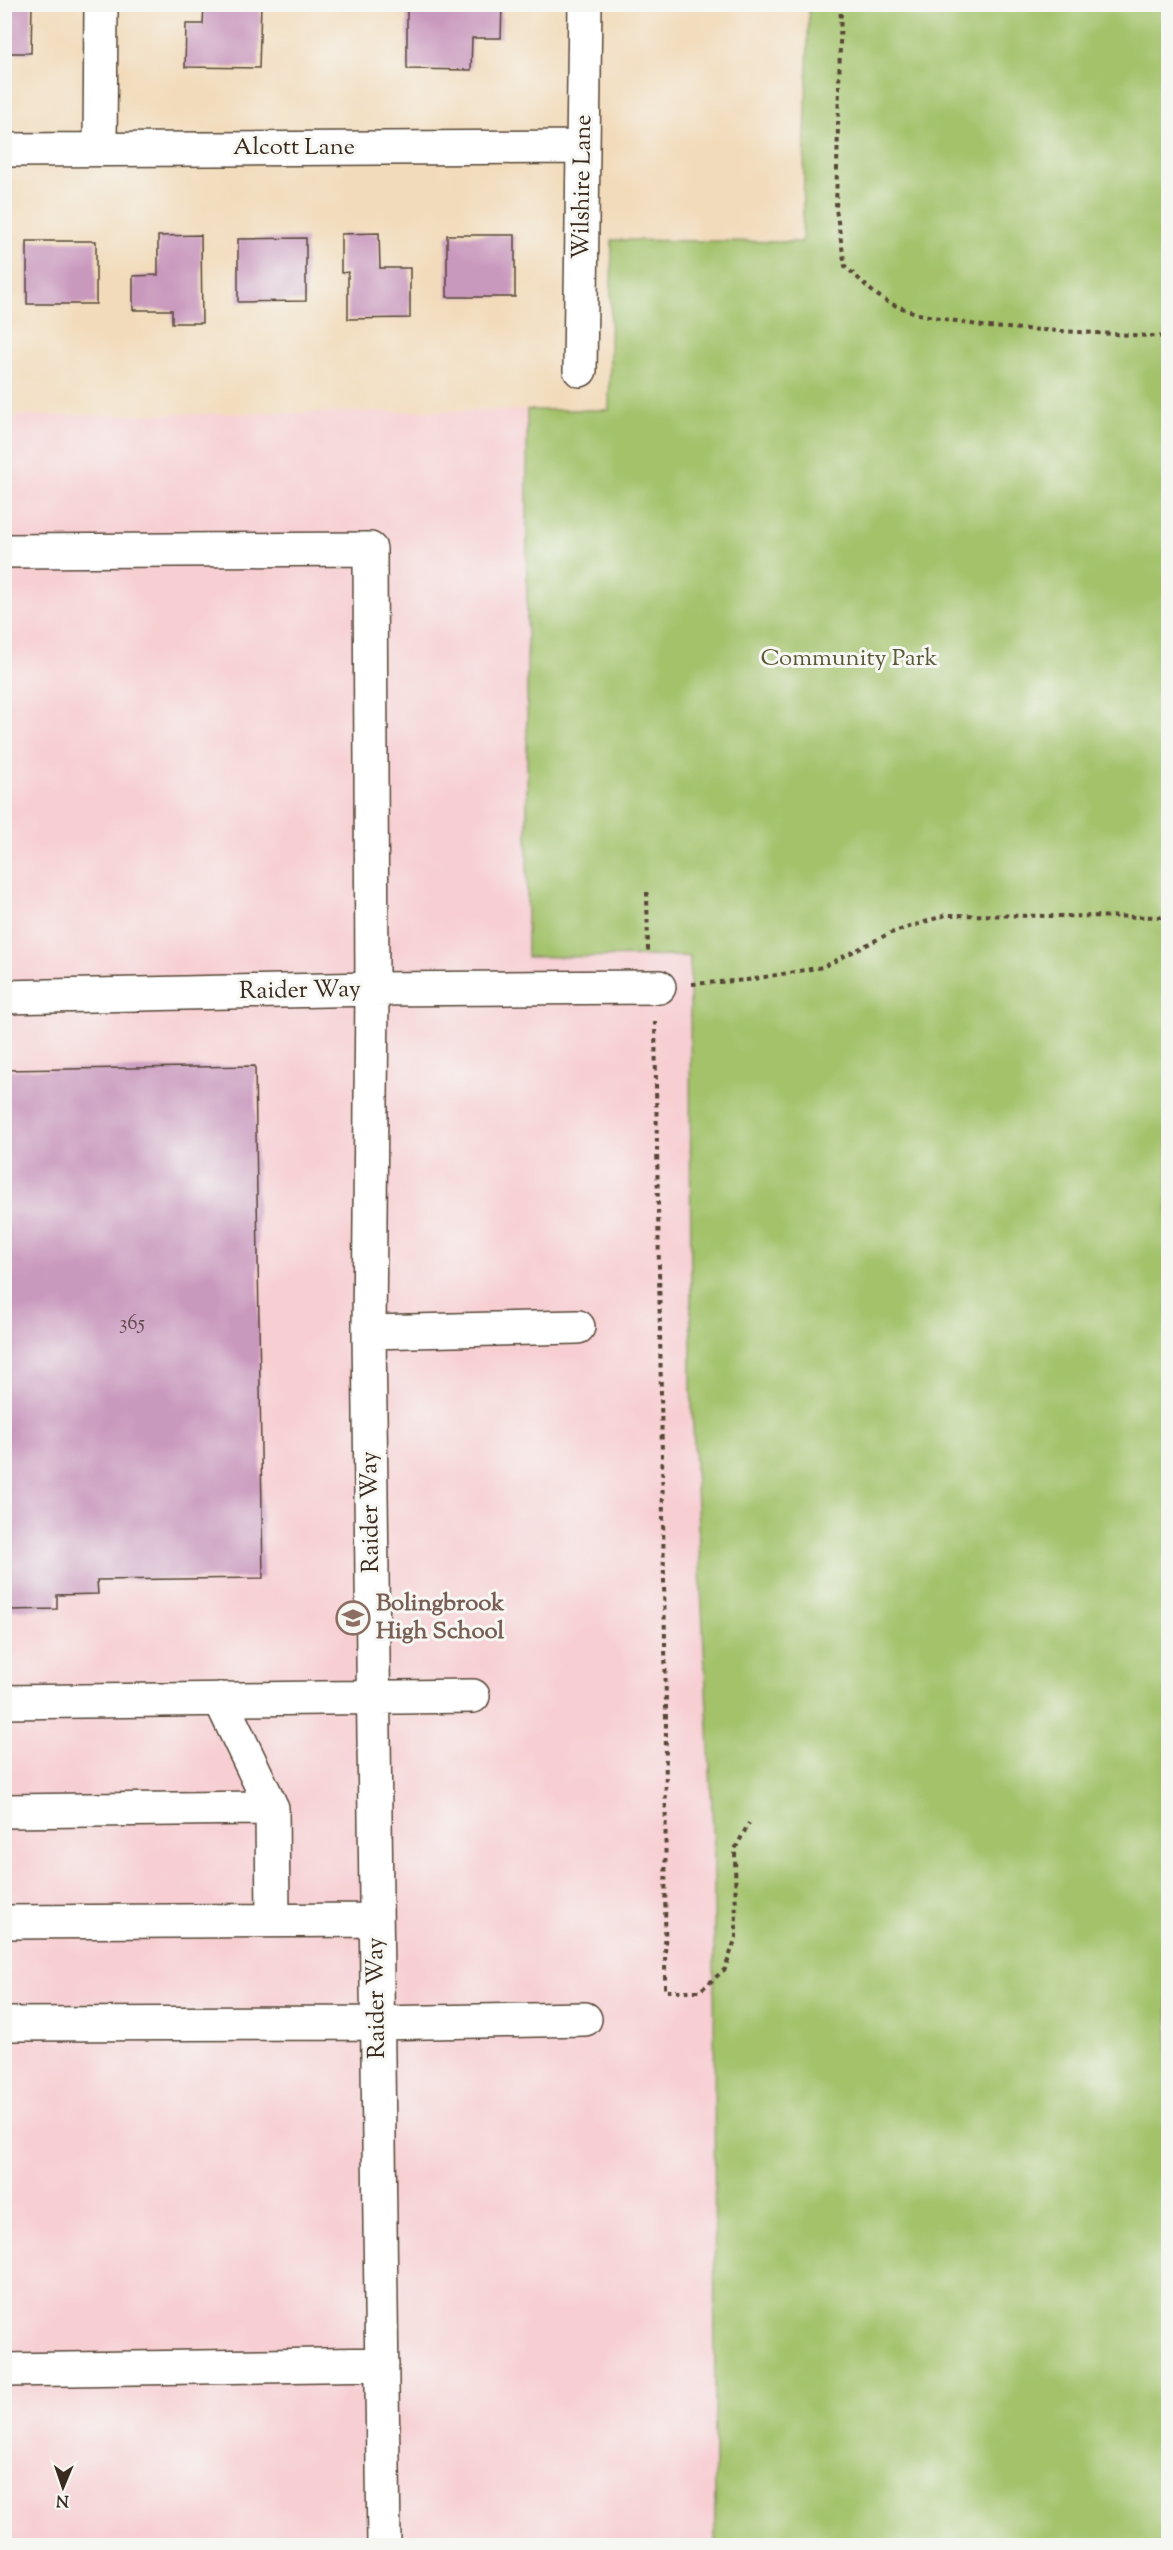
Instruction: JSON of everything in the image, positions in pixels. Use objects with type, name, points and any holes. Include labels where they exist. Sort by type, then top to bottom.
[{"type":"street","points":[[100,148],[101,4]]},
{"type":"street","name":"Wilshire Lane","points":[[580,370],[585,4]]},
{"type":"street","name":"Alcott Lane","points":[[4,150],[583,147]]},
{"type":"street","points":[[4,551],[370,549],[372,989],[655,987]]},
{"type":"street","name":"Raider Way","points":[[4,997],[372,989],[369,1332],[384,2546]]},
{"type":"street","points":[[369,1332],[578,1327]]},
{"type":"street","points":[[4,1702],[473,1696]]},
{"type":"street","points":[[220,1699],[272,1808],[273,1920]]},
{"type":"street","points":[[4,1811],[272,1808]]},
{"type":"street","points":[[4,1922],[376,1920]]},
{"type":"street","points":[[4,2024],[378,2023],[585,2019]]},
{"type":"street","points":[[4,2370],[382,2364]]},
{"type":"path","points":[[841,4],[836,209],[845,266],[888,303],[918,314],[988,327],[1168,338]]},
{"type":"path","points":[[647,892],[648,958],[655,987],[666,1681],[665,1992],[700,1991],[725,1969],[736,1937],[735,1849],[749,1823]]},
{"type":"path","points":[[655,987],[747,980],[823,967],[888,934],[946,915],[1168,917]]},
{"type":"shaded area","name":"Bolingbrook High School","points":[[527,410],[527,957],[690,955],[691,1386],[714,1850],[715,2545],[5,2545],[4,416]]},
{"type":"green space","name":"Community Park","points":[[809,5],[1168,5],[1168,2545],[715,2545],[714,1850],[691,1386],[690,956],[527,957],[527,410],[609,410],[612,240],[802,242]]},
{"type":"building","points":[[4,4],[32,4],[31,53],[4,53]]},
{"type":"building","points":[[204,4],[261,4],[259,68],[185,67],[186,24],[203,24]]},
{"type":"building","points":[[462,4],[502,4],[501,38],[472,38],[471,70],[407,69],[407,10],[462,10]]},
{"type":"building","points":[[379,233],[380,268],[410,268],[410,318],[348,319],[348,272],[341,273],[341,234]]},
{"type":"building","points":[[201,235],[202,323],[172,323],[172,310],[133,310],[133,276],[158,275],[158,236]]},
{"type":"building","points":[[447,235],[515,235],[515,297],[447,297]]},
{"type":"building","points":[[306,238],[306,301],[238,302],[238,239]]},
{"type":"building","points":[[27,241],[96,241],[96,304],[27,304]]},
{"type":"building","points":[[255,1066],[263,1578],[97,1580],[98,1594],[57,1595],[57,1609],[9,1610],[9,1625],[4,1625],[4,1070]]},
{"type":"place","name":"Bolingbrook High School","points":[[353,1618]]}]
